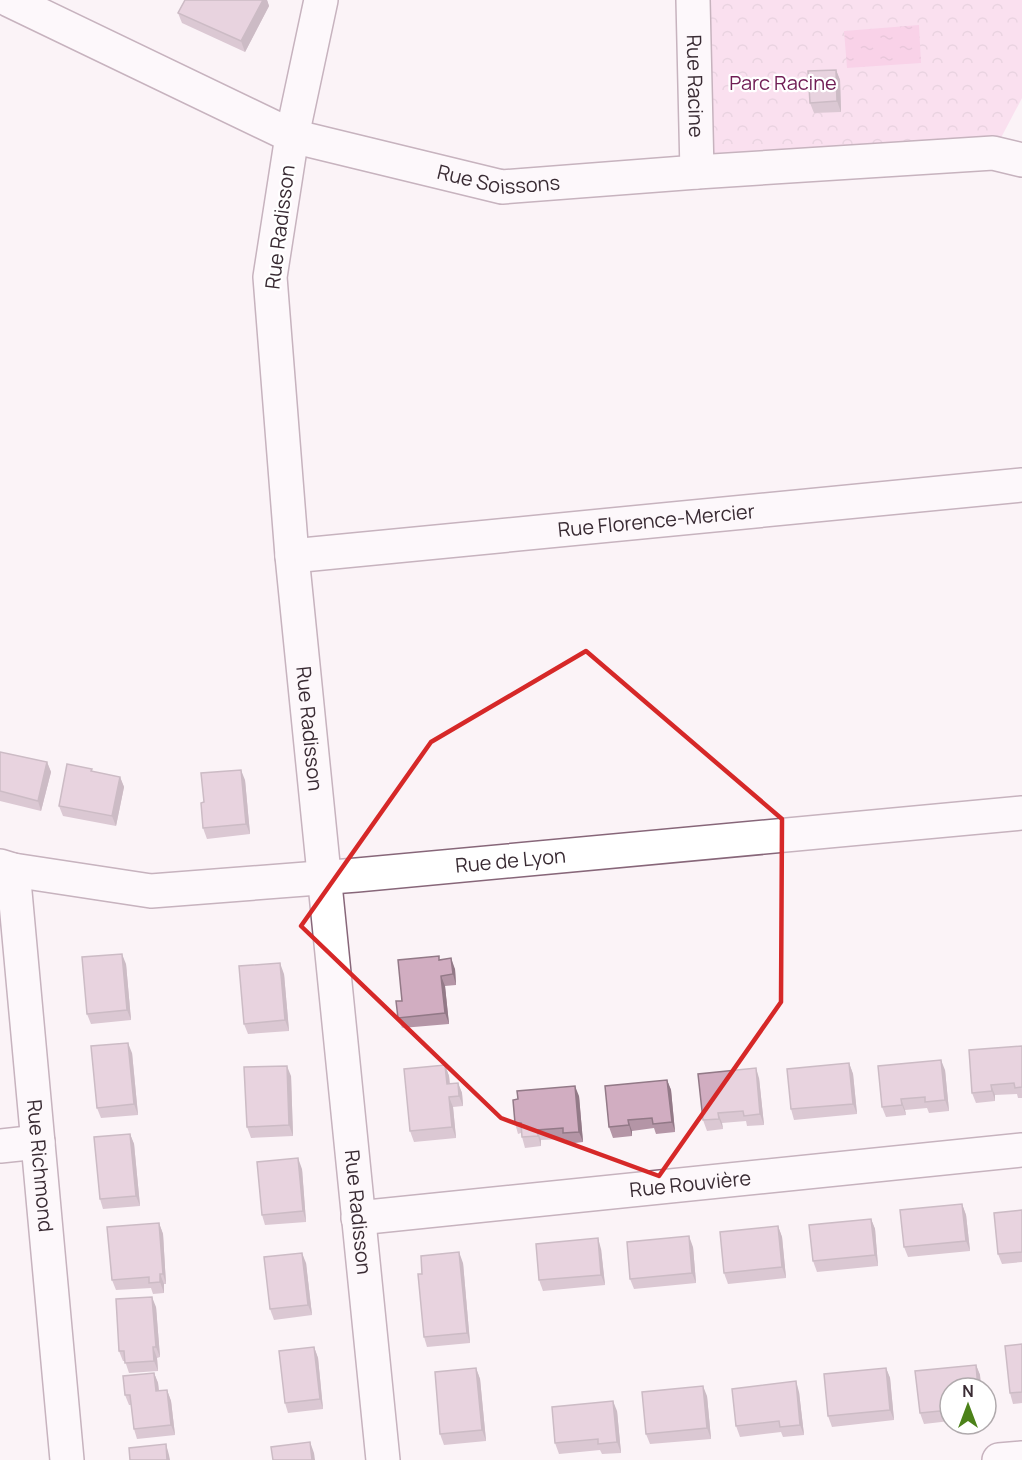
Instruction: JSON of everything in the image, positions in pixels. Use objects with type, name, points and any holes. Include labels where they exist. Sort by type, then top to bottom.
[{"type":"street","name":"Rue Soissons","points":[[9,0],[292,136],[502,187],[993,153],[1022,160]]},
{"type":"street","name":"Rue Radisson","points":[[321,0],[292,136],[270,277],[292,556],[383,1460]]},
{"type":"street","name":"Rue Racine","points":[[693,0],[697,172]]},
{"type":"street","name":"Rue Florence-Mercier","points":[[292,556],[1022,485]]},
{"type":"street","name":"Rue de Lyon","points":[[7,868],[151,891],[324,878],[1022,813]]},
{"type":"street","name":"Rue Richmond","points":[[7,868],[38,1142],[67,1460]]},
{"type":"street","points":[[0,1146],[38,1142]]},
{"type":"street","name":"Rue Rouvière","points":[[358,1218],[1022,1150]]},
{"type":"street","points":[[999,1460],[1022,1458]]},
{"type":"highlighted area","points":[[586,651],[782,819],[781,1002],[659,1176],[501,1118],[301,926],[431,742]]},
{"type":"green space","name":"Parc Racine","points":[[693,0],[1022,0],[1022,98],[993,153],[697,172]]},
{"type":"water","points":[[919,25],[921,63],[847,68],[844,31]]},
{"type":"building","points":[[185,0],[263,0],[241,41],[178,13]]},
{"type":"building","points":[[836,70],[837,101],[810,103],[808,71]]},
{"type":"building","points":[[0,752],[47,762],[38,801],[0,791]]},
{"type":"building","points":[[67,764],[120,777],[112,816],[59,806]]},
{"type":"building","points":[[241,770],[246,824],[203,828],[201,803],[204,802],[201,773]]},
{"type":"building","points":[[122,954],[127,1010],[87,1014],[82,957]]},
{"type":"building","points":[[439,956],[439,960],[451,958],[453,974],[441,976],[445,1013],[398,1018],[396,1001],[402,1001],[398,960]]},
{"type":"building","points":[[280,963],[285,1020],[244,1024],[239,966]]},
{"type":"building","points":[[128,1043],[134,1104],[97,1108],[91,1046]]},
{"type":"building","points":[[1022,1046],[1022,1087],[1015,1088],[1014,1083],[991,1085],[992,1091],[972,1093],[969,1050]]},
{"type":"building","points":[[941,1060],[945,1100],[925,1102],[925,1097],[901,1099],[902,1105],[882,1107],[878,1066]]},
{"type":"building","points":[[849,1063],[853,1104],[791,1109],[787,1069]]},
{"type":"building","points":[[445,1065],[447,1084],[458,1083],[459,1096],[449,1097],[452,1127],[410,1131],[404,1069]]},
{"type":"building","points":[[287,1066],[289,1125],[247,1127],[244,1067]]},
{"type":"building","points":[[756,1068],[760,1114],[744,1116],[743,1111],[718,1113],[719,1119],[703,1120],[698,1074]]},
{"type":"building","points":[[667,1080],[672,1122],[653,1124],[652,1118],[628,1120],[629,1125],[609,1127],[605,1086]]},
{"type":"building","points":[[575,1086],[579,1132],[563,1133],[563,1128],[537,1130],[538,1136],[522,1137],[521,1123],[515,1123],[513,1100],[518,1099],[517,1091]]},
{"type":"building","points":[[130,1134],[136,1196],[100,1199],[94,1137]]},
{"type":"building","points":[[298,1158],[303,1211],[262,1215],[257,1162]]},
{"type":"building","points":[[962,1204],[966,1241],[904,1247],[900,1210]]},
{"type":"building","points":[[1022,1210],[1022,1252],[998,1254],[994,1213]]},
{"type":"building","points":[[871,1219],[875,1255],[813,1261],[809,1225]]},
{"type":"building","points":[[159,1223],[163,1274],[160,1274],[160,1282],[149,1283],[149,1277],[112,1280],[107,1227]]},
{"type":"building","points":[[778,1226],[782,1267],[724,1273],[720,1232]]},
{"type":"building","points":[[689,1236],[692,1273],[630,1279],[627,1242]]},
{"type":"building","points":[[598,1238],[601,1275],[539,1280],[536,1244]]},
{"type":"building","points":[[459,1252],[467,1333],[424,1337],[418,1274],[422,1274],[421,1256]]},
{"type":"building","points":[[302,1253],[308,1305],[270,1309],[264,1257]]},
{"type":"building","points":[[152,1297],[156,1347],[153,1347],[154,1361],[125,1363],[124,1351],[119,1351],[116,1299]]},
{"type":"building","points":[[1022,1344],[1022,1392],[1010,1393],[1005,1346]]},
{"type":"building","points":[[314,1347],[320,1399],[285,1403],[279,1351]]},
{"type":"building","points":[[976,1365],[977,1376],[938,1376],[938,1411],[920,1413],[915,1371]]},
{"type":"building","points":[[476,1368],[482,1430],[440,1434],[435,1372]]},
{"type":"building","points":[[886,1368],[890,1410],[828,1416],[824,1374]]},
{"type":"building","points":[[154,1373],[156,1391],[167,1390],[171,1425],[134,1429],[130,1395],[125,1395],[123,1376]]},
{"type":"building","points":[[796,1381],[800,1425],[780,1427],[779,1421],[736,1426],[732,1389]]},
{"type":"building","points":[[703,1386],[707,1428],[646,1434],[642,1392]]},
{"type":"building","points":[[613,1401],[617,1442],[598,1444],[598,1439],[555,1443],[552,1407]]},
{"type":"building","points":[[310,1442],[312,1460],[273,1460],[271,1447]]},
{"type":"building","points":[[166,1444],[167,1460],[130,1460],[129,1448]]}]
